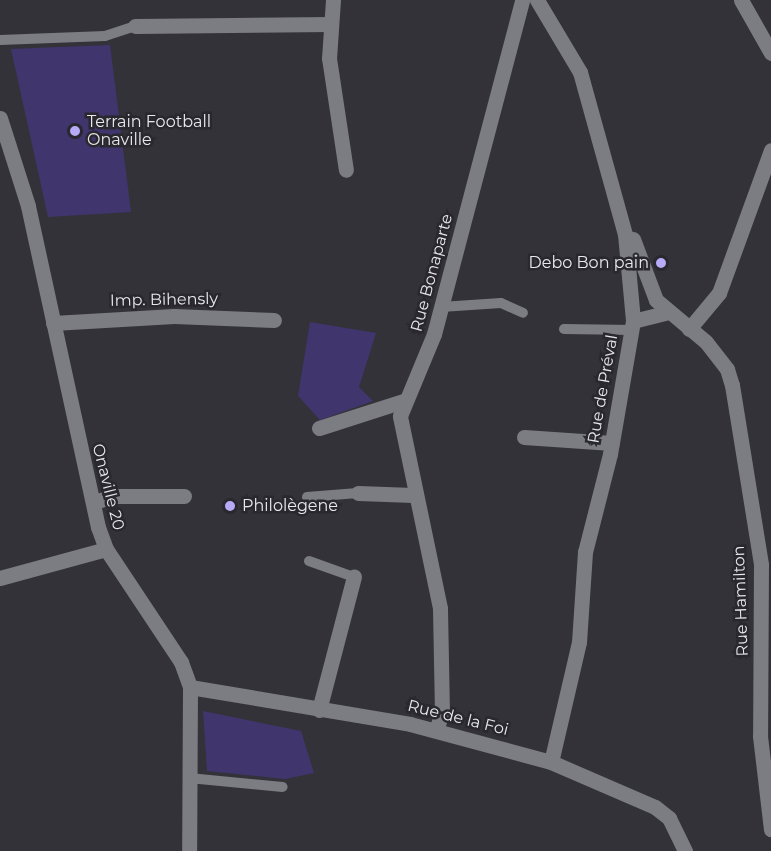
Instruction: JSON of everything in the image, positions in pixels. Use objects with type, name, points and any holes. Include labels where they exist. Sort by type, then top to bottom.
[{"type":"street","points":[[333,0],[329,58],[346,170]]},
{"type":"street","name":"Rue Bonaparte","points":[[435,730],[442,713],[440,608],[402,433],[403,401],[429,348],[522,0]]},
{"type":"street","name":"Rue de Préval","points":[[537,0],[580,72],[626,234],[633,319],[612,443],[589,530],[582,622],[551,762]]},
{"type":"street","points":[[741,0],[771,53]]},
{"type":"street","points":[[135,26],[331,24]]},
{"type":"street","name":"Onaville 20","points":[[0,118],[28,206],[105,549],[181,662],[190,687],[189,851]]},
{"type":"street","points":[[689,330],[719,293],[771,150]]},
{"type":"street","name":"Rue Hamilton","points":[[626,234],[633,238],[656,300],[666,313],[689,330],[727,369],[737,412],[761,565],[759,726],[771,829]]},
{"type":"street","points":[[633,319],[656,300]]},
{"type":"street","points":[[633,319],[666,313]]},
{"type":"street","name":"Imp. Bihensly","points":[[53,323],[174,316],[274,320]]},
{"type":"street","points":[[319,428],[403,401]]},
{"type":"street","points":[[524,437],[612,443]]},
{"type":"street","points":[[358,493],[414,495]]},
{"type":"street","points":[[94,502],[114,496],[184,496]]},
{"type":"street","points":[[0,578],[105,549]]},
{"type":"street","points":[[319,710],[354,577]]},
{"type":"street","name":"Rue de la Foi","points":[[190,687],[435,730],[551,762],[656,807],[669,819],[685,851]]},
{"type":"lane","points":[[0,40],[105,36],[135,26]]},
{"type":"lane","points":[[441,307],[501,303],[522,313]]},
{"type":"lane","points":[[564,329],[633,319]]},
{"type":"lane","points":[[307,497],[358,493]]},
{"type":"lane","points":[[309,561],[354,577]]},
{"type":"lane","points":[[189,778],[283,788]]},
{"type":"shaded area","name":"Terrain Football Onaville","points":[[110,45],[131,212],[48,217],[11,49]]},
{"type":"shaded area","points":[[310,322],[376,333],[359,387],[373,401],[320,420],[298,396]]},
{"type":"shaded area","points":[[203,711],[301,731],[314,773],[285,779],[207,771]]},
{"type":"place","name":"Terrain Football Onaville","points":[[75,131]]},
{"type":"place","name":"Debo Bon pain","points":[[661,263]]},
{"type":"place","name":"Philolègene","points":[[230,506]]}]
